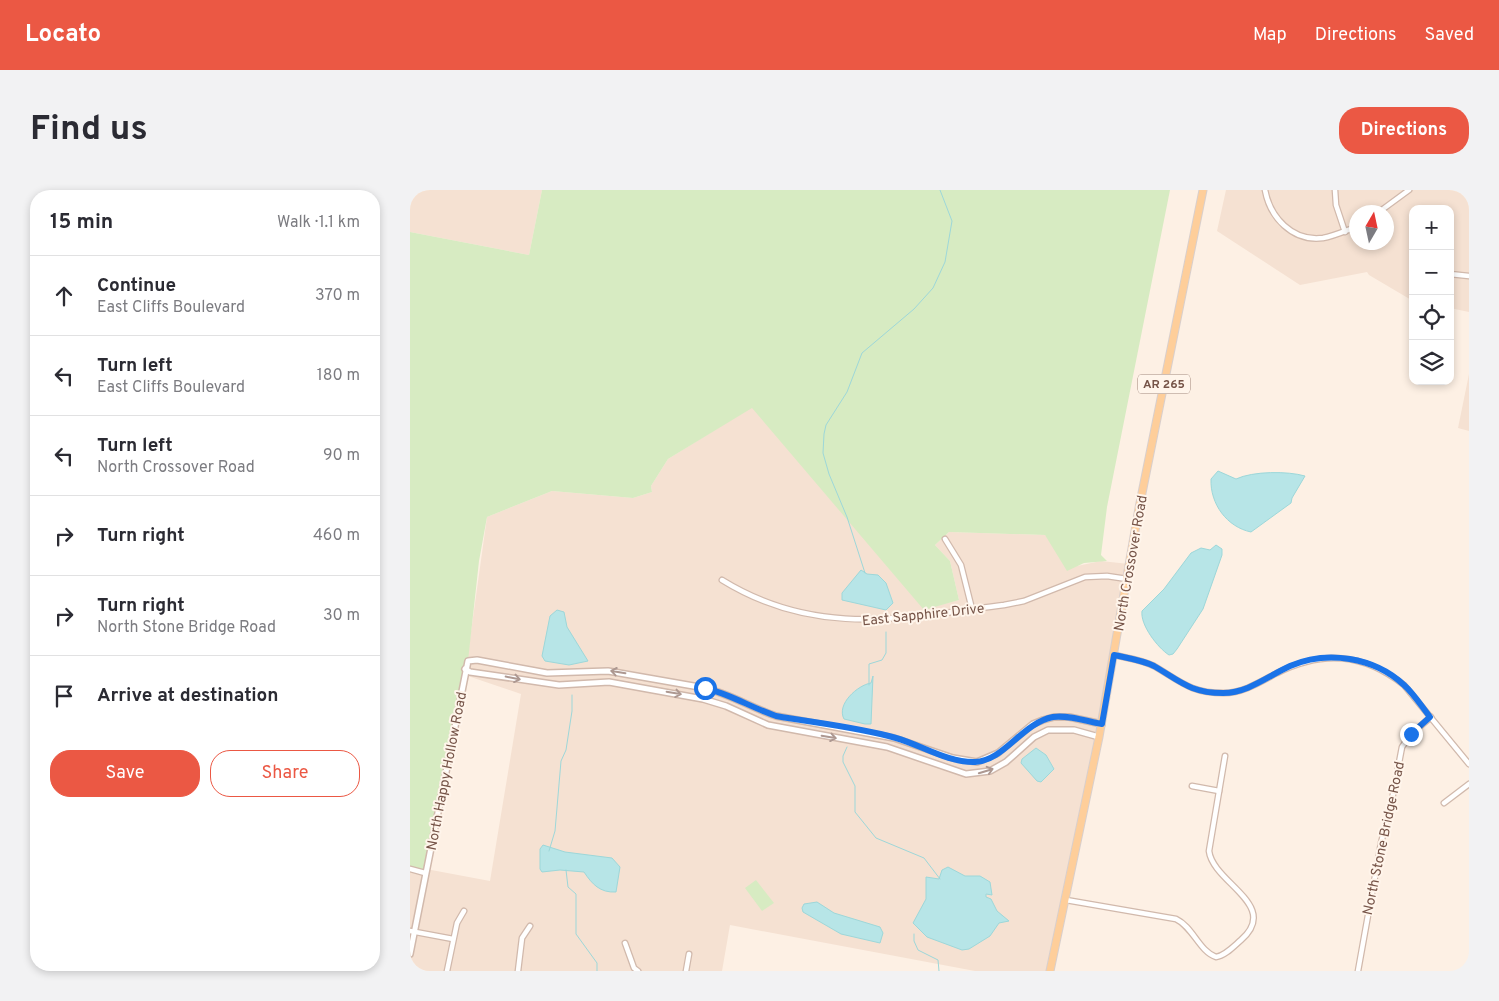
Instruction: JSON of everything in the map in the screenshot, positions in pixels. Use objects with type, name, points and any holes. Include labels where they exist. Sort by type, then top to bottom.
[{"type":"main road","name":"North Crossover Road","points":[[1051,969],[1100,736],[1127,579],[1203,190]]},
{"type":"street","points":[[1265,190],[1272,213],[1288,230],[1311,238],[1333,236],[1349,230]]},
{"type":"street","points":[[1335,190],[1336,205],[1345,232]]},
{"type":"street","points":[[1389,205],[1409,190]]},
{"type":"street","points":[[1454,274],[1469,276]]},
{"type":"street","points":[[944,539],[961,565],[972,609]]},
{"type":"street","name":"East Sapphire Drive","points":[[722,580],[763,601],[788,610],[830,618],[882,620],[1024,601],[1086,577],[1107,576],[1127,579]]},
{"type":"street","points":[[1114,655],[1154,666],[1188,687],[1225,693],[1249,687],[1291,666],[1325,657],[1340,657],[1365,662],[1391,675],[1404,685],[1469,764]]},
{"type":"street","points":[[1100,736],[1074,730],[1048,730],[1034,738],[990,771],[966,774],[887,747],[768,725],[726,706],[703,699],[609,682],[546,684],[470,672],[465,669],[468,662],[477,660],[547,673],[608,670],[719,691],[758,710],[776,716],[894,738],[965,761],[986,760],[1033,724],[1054,717],[1102,724]]},
{"type":"street","name":"North Happy Hollow Road","points":[[410,954],[412,931],[436,830],[465,669]]},
{"type":"street","points":[[546,684],[547,673]]},
{"type":"street","name":"North Stone Bridge Road","points":[[1358,971],[1381,843],[1391,806],[1402,747],[1411,734],[1430,717]]},
{"type":"street","points":[[1066,900],[1176,919],[1186,925],[1209,954],[1216,957],[1223,955],[1246,935],[1253,925],[1254,918],[1248,902],[1213,864],[1209,856],[1225,756]]},
{"type":"street","points":[[1444,803],[1469,784]]},
{"type":"street","points":[[1192,786],[1219,791]]},
{"type":"street","points":[[410,870],[425,874]]},
{"type":"street","points":[[447,971],[457,923],[464,911]]},
{"type":"street","points":[[518,971],[522,938],[530,926]]},
{"type":"street","points":[[412,931],[453,939]]},
{"type":"street","points":[[625,943],[634,968],[638,971]]},
{"type":"street","points":[[686,971],[689,954]]},
{"type":"shaded area","points":[[410,190],[542,190],[529,255],[410,232]]},
{"type":"shaded area","points":[[1226,190],[1469,190],[1469,312],[1454,309],[1454,205],[1409,205],[1409,299],[1367,272],[1300,285],[1217,231]]},
{"type":"shaded area","points":[[1469,374],[1469,431],[1458,428]]},
{"type":"shaded area","points":[[752,407],[924,609],[959,600],[950,561],[935,545],[949,532],[1045,535],[1077,566],[1101,561],[1129,564],[1050,971],[975,971],[730,925],[722,971],[410,971],[410,869],[426,869],[490,881],[521,694],[465,675],[487,517],[552,491],[633,498],[652,492],[651,486],[668,459]]},
{"type":"green space","points":[[542,190],[1170,190],[1107,507],[1101,555],[1107,561],[1084,563],[1067,571],[1045,535],[949,532],[935,545],[950,561],[959,600],[924,610],[752,408],[668,459],[651,486],[652,492],[633,498],[552,491],[487,517],[479,561],[468,661],[425,873],[410,869],[410,232],[529,255]]},
{"type":"green space","points":[[756,880],[774,903],[762,911],[745,888]]},
{"type":"water","points":[[1218,471],[1236,479],[1252,474],[1270,473],[1289,473],[1305,476],[1291,503],[1251,532],[1234,525],[1217,505],[1213,497],[1211,479]]},
{"type":"water","points":[[1216,545],[1222,549],[1222,555],[1203,609],[1177,649],[1173,654],[1169,655],[1151,636],[1144,623],[1142,611],[1164,589],[1191,553],[1201,548],[1210,550]]},
{"type":"water","points":[[861,570],[867,574],[878,575],[886,583],[893,603],[886,610],[842,600],[842,593]]},
{"type":"water","points":[[557,610],[564,612],[567,627],[588,661],[569,665],[545,661],[542,656],[550,616]]},
{"type":"water","points":[[873,676],[871,724],[844,719],[843,707],[850,696],[860,687],[871,683]]},
{"type":"water","points":[[1036,748],[1046,755],[1054,769],[1041,782],[1037,781],[1021,763],[1022,759]]},
{"type":"water","points":[[543,845],[565,852],[612,858],[620,867],[616,892],[605,891],[597,887],[584,872],[560,870],[542,872],[540,869],[540,849]]},
{"type":"water","points":[[948,867],[965,876],[980,876],[990,882],[992,895],[986,894],[986,897],[991,899],[997,911],[1009,921],[999,923],[990,936],[969,949],[962,950],[927,937],[913,923],[926,899],[926,877],[939,879],[942,870]]},
{"type":"water","points":[[817,902],[834,913],[880,927],[883,933],[880,943],[841,934],[803,912],[804,904]]},
{"type":"waterway","points":[[865,573],[847,517],[829,474],[823,453],[824,434],[826,425],[847,392],[862,353],[914,309],[933,288],[945,262],[952,221],[940,190]]},
{"type":"waterway","points":[[869,685],[869,664],[882,660],[886,653],[886,632]]},
{"type":"waterway","points":[[549,851],[555,831],[561,761],[566,750],[572,711],[572,695]]},
{"type":"waterway","points":[[847,747],[843,756],[843,762],[855,786],[855,812],[876,838],[924,858],[940,879]]},
{"type":"waterway","points":[[566,870],[568,887],[576,894],[576,934],[597,963],[597,971]]},
{"type":"waterway","points":[[914,934],[914,941],[918,950],[938,960],[939,971]]},
{"type":"route","points":[[705,688],[719,691],[758,710],[776,716],[894,738],[953,758],[977,762],[986,760],[998,753],[1033,724],[1043,720],[1054,717],[1102,724],[1114,655],[1140,660],[1154,666],[1177,682],[1188,687],[1225,693],[1249,687],[1291,666],[1325,657],[1340,657],[1365,662],[1377,667],[1404,685],[1430,717],[1411,734]]}]
